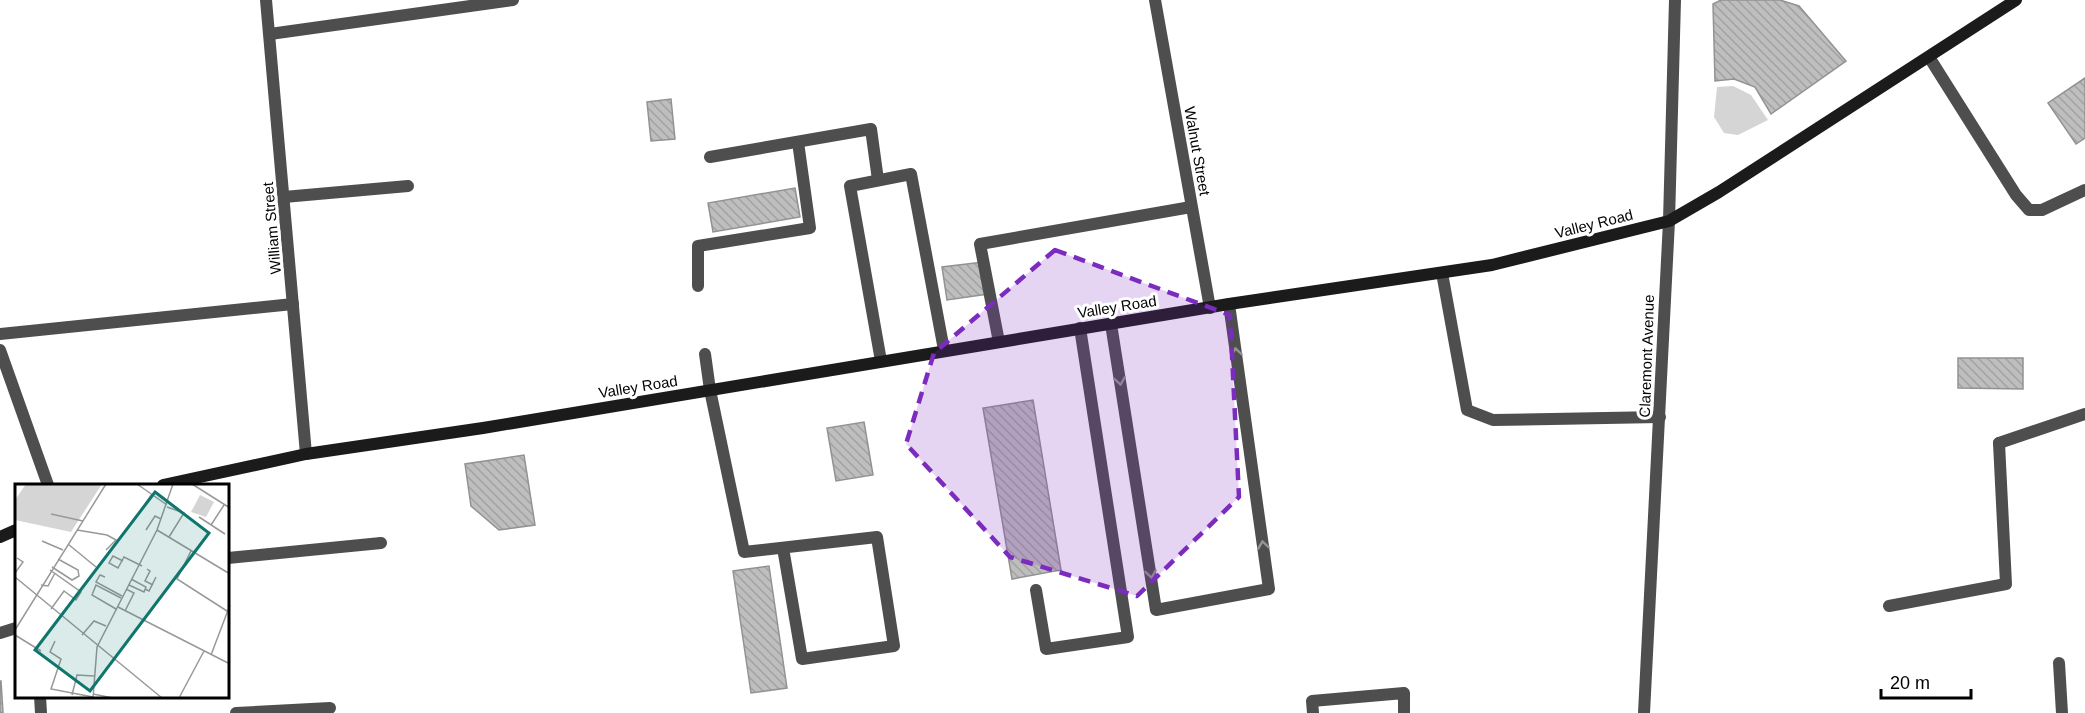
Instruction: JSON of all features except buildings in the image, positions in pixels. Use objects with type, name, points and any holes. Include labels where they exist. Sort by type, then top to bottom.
[{"type":"main road","name":"Valley Road","points":[[172,484],[191,482],[306,454],[494,426],[1229,304],[1492,265],[1669,221],[1719,192],[2016,0]]},
{"type":"main road","points":[[0,537],[15,530]]},
{"type":"street","name":"William Street","points":[[266,0],[306,454]]},
{"type":"street","points":[[270,34],[513,0]]},
{"type":"street","name":"Walnut Street","points":[[1155,0],[1210,308]]},
{"type":"street","name":"Claremont Avenue","points":[[1644,713],[1669,221],[1675,0]]},
{"type":"street","points":[[1929,57],[2016,195],[2030,210],[2042,210],[2085,190]]},
{"type":"street","points":[[710,158],[871,129],[878,180]]},
{"type":"street","points":[[698,286],[698,246],[810,228],[798,142]]},
{"type":"street","points":[[881,361],[850,186],[911,174],[944,350]]},
{"type":"street","points":[[284,197],[408,186]]},
{"type":"street","points":[[999,342],[980,244],[1191,207]]},
{"type":"street","points":[[1442,273],[1467,410],[1493,420],[1660,417]]},
{"type":"street","points":[[0,334],[293,304]]},
{"type":"street","points":[[1111,324],[1156,610],[1269,589],[1229,304]]},
{"type":"street","points":[[1036,590],[1046,649],[1128,637],[1080,328]]},
{"type":"street","points":[[0,350],[48,484]]},
{"type":"street","points":[[705,354],[710,390],[744,552],[877,537],[894,646],[802,658],[783,548]]},
{"type":"street","points":[[1889,606],[2006,584],[2000,443],[2085,414]]},
{"type":"street","points":[[230,558],[381,543]]},
{"type":"street","points":[[0,633],[15,628]]},
{"type":"street","points":[[2059,663],[2062,713]]},
{"type":"street","points":[[1313,713],[1312,701],[1404,693],[1404,713]]},
{"type":"street","points":[[40,698],[41,713]]},
{"type":"street","points":[[236,713],[330,708]]},
{"type":"highlighted area","points":[[1055,250],[1230,315],[1239,497],[1137,596],[1010,557],[906,444],[934,353]]},
{"type":"shaded area","points":[[1733,86],[1751,95],[1768,120],[1738,135],[1724,133],[1714,117],[1717,87]]}]
